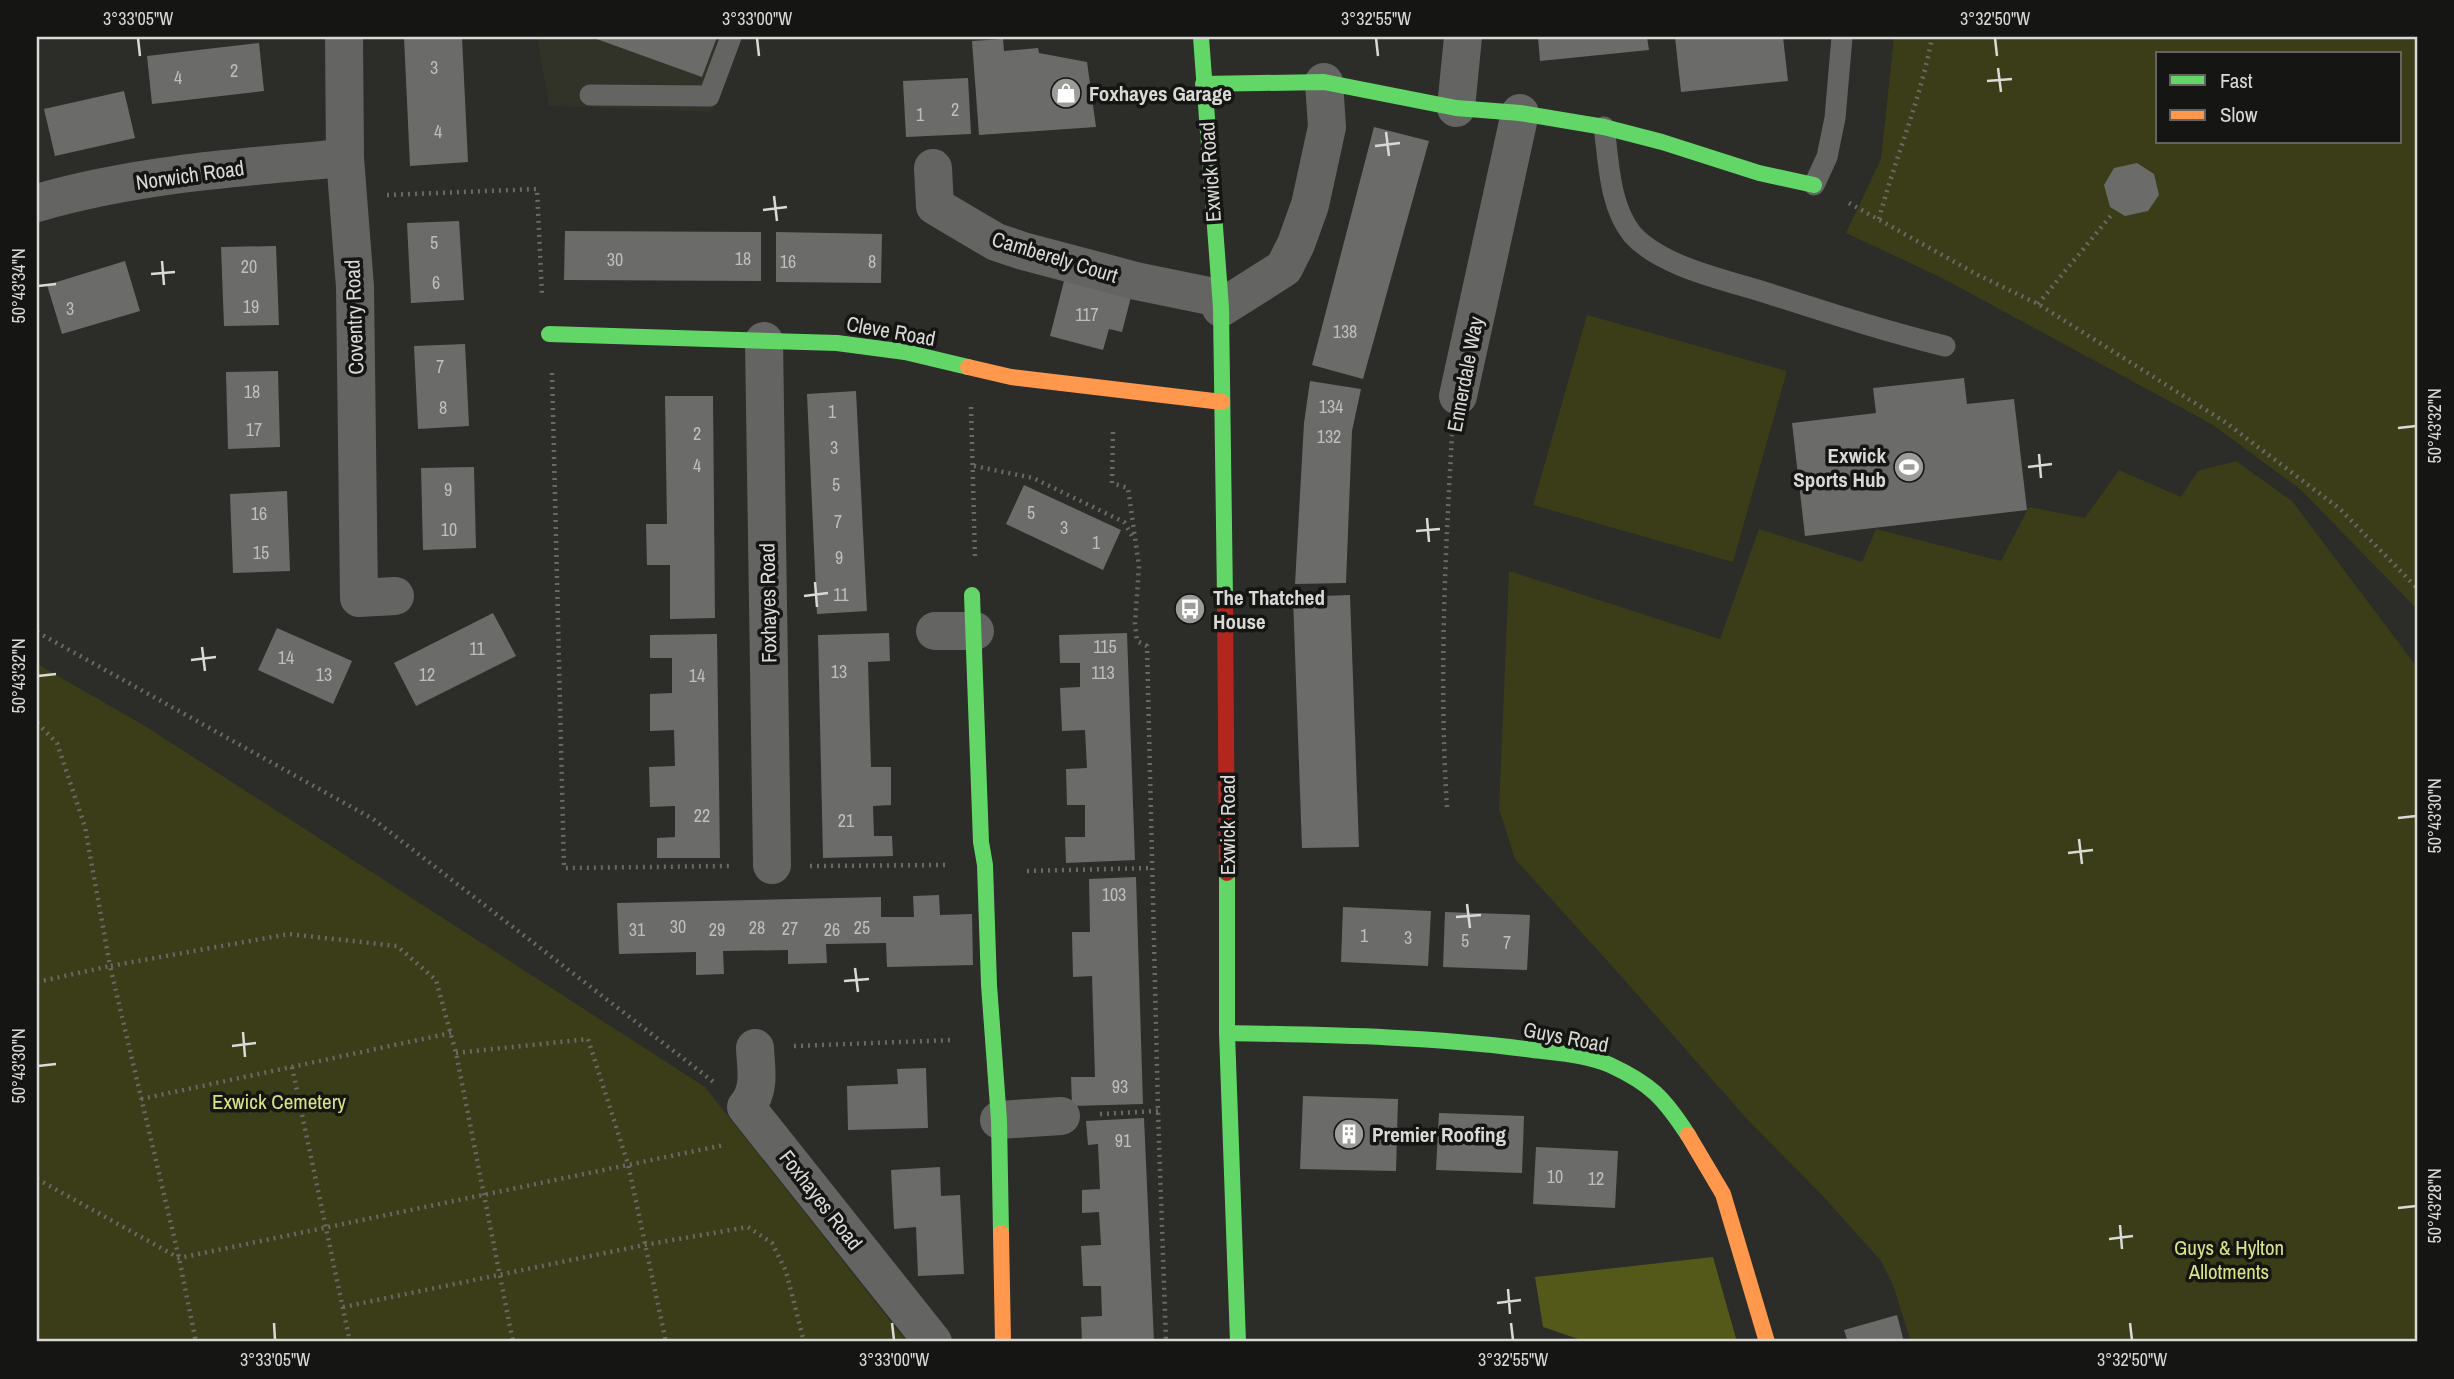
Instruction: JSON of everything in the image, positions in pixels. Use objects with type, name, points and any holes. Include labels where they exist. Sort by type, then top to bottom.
[{"type":"street","name":"Coventry Road","points":[[344,37],[345,158],[355,287],[363,598]]},
{"type":"street","name":"Exwick Road","points":[[1201,37],[1220,303],[1223,402],[1227,1033],[1238,1342]]},
{"type":"street","points":[[1456,108],[1463,37]]},
{"type":"street","points":[[1203,84],[1324,82],[1456,108],[1520,113],[1604,127],[1662,142],[1759,173],[1814,185]]},
{"type":"street","points":[[1220,303],[1284,268],[1296,244],[1310,205],[1327,127],[1324,82]]},
{"type":"street","name":"Ennerdale Way","points":[[1458,396],[1520,113]]},
{"type":"street","name":"Norwich Road","points":[[37,203],[70,194],[203,170],[345,158]]},
{"type":"street","name":"Camberely Court","points":[[933,168],[934,206],[996,242],[1220,303]]},
{"type":"street","name":"Cleve Road","points":[[549,334],[875,346],[1011,377],[1223,402]]},
{"type":"street","name":"Foxhayes Road","points":[[764,341],[772,865]]},
{"type":"street","points":[[935,631],[974,613],[981,842],[985,865],[999,1120],[1003,1342]]},
{"type":"street","name":"Guys Road","points":[[1227,1033],[1359,1035],[1494,1045],[1574,1056],[1607,1064],[1642,1082],[1667,1103],[1703,1157],[1723,1194],[1766,1342]]},
{"type":"street","points":[[746,1107],[753,1099],[756,1089],[755,1048]]},
{"type":"street","name":"Foxhayes Road","points":[[746,1107],[771,1135],[933,1342]]},
{"type":"street","points":[[999,1120],[1061,1116]]},
{"type":"lane","points":[[590,95],[709,96],[731,37]]},
{"type":"lane","points":[[1814,185],[1827,157],[1835,118],[1842,37]]},
{"type":"lane","points":[[1604,127],[1614,196],[1631,233],[1650,250],[1686,267],[1882,330],[1945,346]]},
{"type":"path","points":[[1931,37],[1926,72],[1890,175],[1879,219],[1978,275],[2038,304],[2225,422],[2340,509],[2417,588]]},
{"type":"path","points":[[348,197],[537,189],[542,317],[549,334]]},
{"type":"path","points":[[2038,304],[2113,213]]},
{"type":"path","points":[[553,390],[564,868],[772,865],[985,865],[1017,871],[1152,868]]},
{"type":"path","name":"Ennerdale Way","points":[[1447,807],[1443,737],[1443,592],[1452,433],[1458,396]]},
{"type":"path","points":[[971,422],[976,573],[974,613]]},
{"type":"path","points":[[1115,443],[1112,483],[1128,488],[1139,566],[1135,623],[1137,641],[1147,646],[1166,1342]]},
{"type":"path","points":[[974,466],[1033,478],[1124,522],[1136,541]]},
{"type":"path","points":[[37,632],[373,819],[746,1107]]},
{"type":"path","points":[[37,723],[57,743],[85,827],[110,966],[179,1258],[196,1342]]},
{"type":"path","points":[[37,982],[289,934],[397,946],[436,980],[456,1053],[513,1342]]},
{"type":"path","points":[[141,1099],[451,1033]]},
{"type":"path","points":[[456,1053],[588,1039],[628,1164],[666,1342]]},
{"type":"path","points":[[755,1048],[993,1040]]},
{"type":"path","points":[[292,1067],[350,1342]]},
{"type":"path","points":[[1061,1116],[1158,1111]]},
{"type":"path","points":[[37,1179],[179,1258],[771,1135]]},
{"type":"path","points":[[343,1307],[645,1245],[748,1227],[772,1242],[786,1271],[804,1342]]},
{"type":"shaded area","points":[[537,37],[741,37],[711,112],[549,106]]},
{"type":"green space","points":[[1894,37],[2417,37],[2417,609],[2300,489],[2213,425],[1944,279],[1846,233],[1881,159]]},
{"type":"green space","points":[[1587,315],[1787,371],[1733,562],[1533,505]]},
{"type":"green space","name":"Guys & Hylton Allotments","points":[[2236,461],[2292,501],[2417,667],[2417,1342],[1911,1342],[1893,1285],[1881,1261],[1822,1195],[1746,1118],[1515,859],[1499,809],[1509,571],[1720,639],[1759,529],[1862,562],[1876,529],[2001,561],[2029,507],[2085,518],[2119,470],[2181,497],[2198,471]]},
{"type":"green space","name":"Exwick Cemetery","points":[[37,664],[145,726],[705,1087],[907,1342],[37,1342]]},
{"type":"green space","points":[[1713,1257],[1737,1342],[1587,1342],[1543,1327],[1535,1277]]},
{"type":"building","points":[[404,37],[462,37],[468,162],[410,166]]},
{"type":"building","points":[[591,37],[717,37],[702,77]]},
{"type":"building","points":[[1538,37],[1647,37],[1649,50],[1540,61]]},
{"type":"building","points":[[1675,37],[1783,37],[1788,81],[1681,92]]},
{"type":"building","points":[[1003,39],[1004,51],[1038,48],[1039,53],[1087,62],[1096,127],[979,135],[972,41]]},
{"type":"building","points":[[259,43],[264,91],[152,104],[147,56]]},
{"type":"building","points":[[968,78],[971,134],[906,137],[903,81]]},
{"type":"building","points":[[124,91],[135,138],[55,156],[44,109]]},
{"type":"building","points":[[1374,127],[1429,141],[1363,379],[1312,365]]},
{"type":"building","points":[[2137,163],[2154,174],[2159,195],[2148,211],[2125,216],[2110,207],[2104,185],[2114,168]]},
{"type":"building","points":[[459,221],[464,300],[411,303],[407,223]]},
{"type":"building","points":[[565,231],[761,232],[761,281],[564,280]]},
{"type":"building","points":[[776,232],[882,234],[881,283],[776,282]]},
{"type":"building","points":[[276,246],[279,325],[224,326],[221,247]]},
{"type":"building","points":[[125,261],[140,311],[62,334],[47,285]]},
{"type":"building","points":[[1065,277],[1132,293],[1122,332],[1109,329],[1103,350],[1050,336]]},
{"type":"building","points":[[465,344],[469,426],[418,429],[414,346]]},
{"type":"building","points":[[278,371],[280,447],[228,449],[226,372]]},
{"type":"building","name":"Exwick Sports Hub","points":[[1964,378],[1967,404],[2014,399],[2027,510],[1805,536],[1792,423],[1876,413],[1873,388]]},
{"type":"building","points":[[1310,381],[1361,389],[1352,431],[1346,583],[1295,584],[1304,423]]},
{"type":"building","points":[[856,391],[867,611],[817,614],[807,394]]},
{"type":"building","points":[[665,396],[713,396],[715,618],[670,619],[670,565],[647,565],[646,524],[667,524]]},
{"type":"building","points":[[474,467],[476,548],[423,550],[421,468]]},
{"type":"building","points":[[1024,485],[1121,530],[1103,570],[1006,524]]},
{"type":"building","points":[[287,491],[290,571],[233,573],[230,494]]},
{"type":"building","points":[[1350,595],[1359,847],[1302,848],[1293,597]]},
{"type":"building","points":[[493,613],[516,656],[416,706],[394,663]]},
{"type":"building","points":[[277,628],[352,661],[333,704],[258,670]]},
{"type":"building","points":[[889,633],[890,661],[868,662],[871,767],[891,767],[891,805],[873,806],[874,836],[892,836],[893,856],[823,858],[818,635]]},
{"type":"building","points":[[1127,633],[1135,860],[1066,863],[1065,837],[1085,837],[1085,805],[1067,805],[1066,769],[1087,768],[1085,730],[1062,731],[1060,688],[1080,687],[1080,663],[1060,663],[1059,635]]},
{"type":"building","points":[[717,634],[720,858],[657,858],[657,838],[675,837],[675,806],[650,807],[649,767],[675,766],[674,730],[650,731],[650,694],[672,693],[672,658],[650,658],[650,635]]},
{"type":"building","points":[[1136,877],[1143,1104],[1072,1106],[1071,1077],[1095,1077],[1092,976],[1073,977],[1072,932],[1090,932],[1089,879]]},
{"type":"building","points":[[939,895],[940,915],[972,914],[973,965],[887,967],[886,943],[826,944],[827,963],[788,964],[788,950],[723,951],[724,974],[696,975],[696,952],[619,954],[617,903],[881,897],[881,917],[914,917],[913,896]]},
{"type":"building","points":[[1343,907],[1431,911],[1428,966],[1341,962]]},
{"type":"building","points":[[1445,912],[1530,915],[1527,970],[1443,967]]},
{"type":"building","points":[[926,1068],[928,1128],[848,1130],[847,1086],[898,1084],[897,1069]]},
{"type":"building","name":"Premier Roofing","points":[[1303,1096],[1398,1099],[1396,1171],[1300,1169]]},
{"type":"building","points":[[1439,1113],[1524,1116],[1522,1173],[1436,1170]]},
{"type":"building","points":[[1144,1118],[1154,1342],[1082,1342],[1081,1317],[1102,1316],[1101,1286],[1083,1286],[1081,1246],[1101,1245],[1099,1212],[1082,1213],[1082,1190],[1100,1189],[1098,1144],[1088,1145],[1086,1121]]},
{"type":"building","points":[[1536,1147],[1618,1151],[1615,1208],[1533,1204]]},
{"type":"building","points":[[940,1167],[941,1196],[960,1195],[964,1274],[918,1276],[916,1227],[894,1229],[891,1170]]},
{"type":"building","points":[[1897,1315],[1904,1342],[1848,1342],[1844,1330]]},
{"type":"traffic: fast","points":[[1201,37],[1221,308],[1225,598]]},
{"type":"traffic: fast","points":[[1203,84],[1324,82],[1456,108],[1520,113],[1604,127],[1662,142],[1759,173],[1814,185]]},
{"type":"traffic: fast","points":[[549,334],[837,343],[905,352],[968,367]]},
{"type":"traffic: fast","points":[[972,595],[981,842],[985,865],[989,985],[999,1120],[1001,1233]]},
{"type":"traffic: fast","points":[[1227,873],[1227,1033],[1238,1342]]},
{"type":"traffic: fast","points":[[1227,1033],[1452,1041],[1590,1058],[1610,1065],[1655,1093],[1688,1135]]},
{"type":"traffic: slow","points":[[968,367],[1011,377],[1222,402]]},
{"type":"traffic: slow","points":[[1688,1135],[1723,1194],[1767,1342]]},
{"type":"traffic: slow","points":[[1001,1233],[1003,1342]]},
{"type":"traffic: jam","points":[[1225,598],[1227,873]]},
{"type":"place","name":"Foxhayes Garage","points":[[1066,93]]},
{"type":"place","name":"Exwick Sports Hub","points":[[1909,467]]},
{"type":"place","name":"The Thatched House","points":[[1190,609]]},
{"type":"place","name":"Premier Roofing","points":[[1349,1134]]}]
